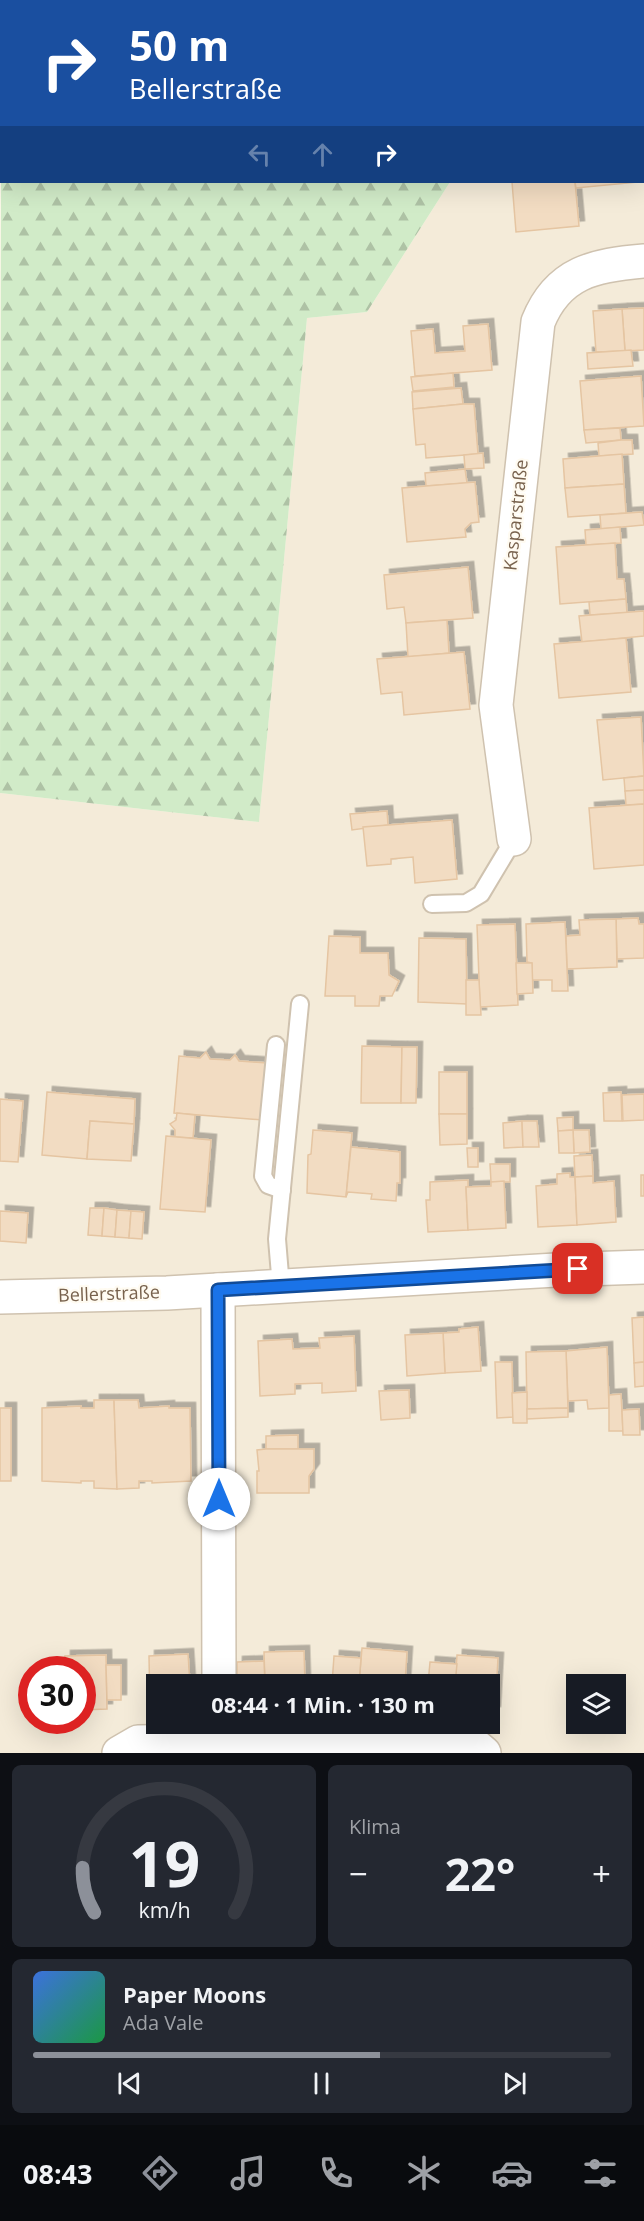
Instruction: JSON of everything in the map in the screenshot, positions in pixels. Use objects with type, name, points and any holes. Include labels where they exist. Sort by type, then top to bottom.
[{"type":"street","name":"Kasparstraße","points":[[514,839],[496,705],[538,322],[554,293],[569,280],[590,268],[644,261]]},
{"type":"street","name":"Bellerstraße","points":[[0,1297],[218,1290],[644,1267]]},
{"type":"street","points":[[218,1290],[219,1674]]},
{"type":"street","points":[[122,1752],[138,1742],[204,1734]]},
{"type":"street","points":[[247,1734],[313,1739],[377,1748],[477,1747],[484,1753]]},
{"type":"lane","points":[[432,904],[466,903],[481,894],[514,839]]},
{"type":"lane","points":[[280,1287],[277,1239],[300,1004]]},
{"type":"lane","points":[[276,1045],[263,1176],[268,1185],[282,1190]]},
{"type":"shaded area","points":[[449,183],[644,183],[644,1753],[0,1753],[0,793],[259,822],[307,318],[367,312]]},
{"type":"green space","points":[[1,183],[449,183],[367,312],[307,318],[259,822],[0,793]]},
{"type":"building","points":[[512,183],[575,183],[579,226],[516,232]]},
{"type":"building","points":[[575,183],[628,183],[576,188]]},
{"type":"building","points":[[644,308],[644,350],[625,351],[622,309]]},
{"type":"building","points":[[622,309],[625,351],[596,352],[593,311]]},
{"type":"building","points":[[488,324],[492,370],[415,376],[411,331],[433,329],[435,353],[465,351],[463,326]]},
{"type":"building","points":[[631,350],[633,366],[588,369],[587,353]]},
{"type":"building","points":[[453,373],[454,387],[413,391],[411,377]]},
{"type":"building","points":[[641,376],[644,426],[584,430],[580,381]]},
{"type":"building","points":[[461,388],[463,404],[413,409],[412,392]]},
{"type":"building","points":[[474,404],[478,454],[426,458],[425,444],[416,445],[413,409]]},
{"type":"building","points":[[620,428],[621,440],[586,443],[584,430]]},
{"type":"building","points":[[632,440],[633,454],[599,456],[598,443]]},
{"type":"building","points":[[483,453],[484,468],[465,469],[464,455]]},
{"type":"building","points":[[622,454],[624,484],[565,488],[563,459]]},
{"type":"building","points":[[465,469],[467,483],[426,486],[425,473]]},
{"type":"building","points":[[475,482],[479,522],[471,523],[465,529],[466,537],[407,542],[402,488]]},
{"type":"building","points":[[624,484],[626,513],[568,517],[565,488]]},
{"type":"building","points":[[642,512],[644,525],[601,529],[600,515]]},
{"type":"building","points":[[620,527],[621,543],[586,545],[585,530]]},
{"type":"building","points":[[615,543],[617,579],[624,579],[626,599],[560,604],[556,547]]},
{"type":"building","points":[[468,567],[473,618],[406,623],[404,607],[387,609],[384,575]]},
{"type":"building","points":[[626,599],[627,613],[590,615],[589,602]]},
{"type":"building","points":[[644,611],[644,636],[582,642],[579,616]]},
{"type":"building","points":[[447,620],[449,653],[408,657],[406,623]]},
{"type":"building","points":[[626,638],[631,692],[559,698],[554,644]]},
{"type":"building","points":[[464,652],[470,709],[404,715],[402,692],[381,694],[377,659]]},
{"type":"building","points":[[641,717],[644,776],[603,780],[597,720]]},
{"type":"building","points":[[644,776],[644,790],[625,791],[624,778]]},
{"type":"building","points":[[644,790],[644,804],[626,805],[625,791]]},
{"type":"building","points":[[644,804],[644,865],[594,869],[589,808]]},
{"type":"building","points":[[387,811],[388,825],[352,830],[350,814]]},
{"type":"building","points":[[452,820],[457,879],[415,883],[413,857],[391,859],[391,864],[367,866],[363,827]]},
{"type":"building","points":[[638,918],[639,924],[644,924],[644,958],[617,959],[616,919]]},
{"type":"building","points":[[616,919],[617,967],[567,969],[566,936],[580,935],[579,920]]},
{"type":"building","points":[[565,922],[568,991],[552,991],[552,980],[532,980],[532,963],[527,962],[526,924]]},
{"type":"building","points":[[515,924],[518,1005],[480,1007],[477,925]]},
{"type":"building","points":[[329,936],[360,937],[360,953],[388,953],[389,975],[399,981],[392,996],[380,996],[379,1006],[355,1006],[355,996],[325,996]]},
{"type":"building","points":[[419,938],[466,939],[467,1004],[418,1002]]},
{"type":"building","points":[[516,963],[532,963],[533,993],[517,994]]},
{"type":"building","points":[[466,980],[479,980],[481,1015],[466,1015]]},
{"type":"building","points":[[362,1046],[402,1047],[401,1103],[361,1103]]},
{"type":"building","points":[[402,1047],[417,1047],[416,1103],[401,1103]]},
{"type":"building","points":[[206,1052],[210,1059],[230,1060],[235,1055],[239,1061],[267,1063],[263,1120],[174,1113],[179,1056],[200,1058]]},
{"type":"building","points":[[439,1072],[467,1072],[467,1114],[439,1114]]},
{"type":"building","points":[[47,1092],[135,1099],[134,1124],[90,1121],[87,1159],[42,1155]]},
{"type":"building","points":[[621,1092],[622,1121],[604,1121],[603,1093]]},
{"type":"building","points":[[644,1094],[644,1120],[623,1121],[622,1095]]},
{"type":"building","points":[[0,1099],[23,1101],[18,1162],[0,1161]]},
{"type":"building","points":[[177,1113],[195,1115],[193,1138],[175,1137],[175,1130],[170,1124],[176,1120]]},
{"type":"building","points":[[439,1114],[467,1114],[467,1144],[440,1145]]},
{"type":"building","points":[[573,1117],[573,1130],[558,1131],[557,1118]]},
{"type":"building","points":[[90,1121],[134,1124],[131,1161],[87,1159]]},
{"type":"building","points":[[522,1121],[523,1147],[504,1148],[503,1123]]},
{"type":"building","points":[[522,1121],[537,1121],[539,1147],[523,1147]]},
{"type":"building","points":[[313,1130],[352,1133],[346,1197],[307,1193],[308,1155],[311,1154]]},
{"type":"building","points":[[573,1130],[589,1130],[590,1152],[574,1153]]},
{"type":"building","points":[[573,1130],[574,1153],[559,1153],[558,1131]]},
{"type":"building","points":[[166,1136],[211,1140],[205,1212],[160,1209]]},
{"type":"building","points":[[351,1147],[400,1152],[400,1183],[397,1183],[396,1201],[371,1199],[372,1194],[348,1192],[346,1197]]},
{"type":"building","points":[[467,1148],[478,1148],[478,1167],[468,1167]]},
{"type":"building","points":[[592,1155],[593,1176],[575,1177],[574,1156]]},
{"type":"building","points":[[490,1164],[510,1164],[510,1182],[491,1182]]},
{"type":"building","points":[[570,1173],[570,1177],[575,1177],[577,1225],[538,1227],[536,1186],[557,1184],[557,1174]]},
{"type":"building","points":[[641,1175],[644,1175],[644,1196],[641,1196]]},
{"type":"building","points":[[593,1176],[593,1183],[614,1181],[616,1222],[577,1225],[575,1177]]},
{"type":"building","points":[[468,1180],[468,1187],[466,1187],[468,1230],[428,1232],[426,1200],[430,1200],[430,1182]]},
{"type":"building","points":[[504,1181],[506,1228],[468,1230],[466,1187],[491,1186],[491,1182]]},
{"type":"building","points":[[90,1208],[104,1208],[102,1236],[88,1235]]},
{"type":"building","points":[[104,1208],[117,1210],[115,1237],[102,1236]]},
{"type":"building","points":[[117,1210],[131,1211],[129,1238],[115,1237]]},
{"type":"building","points":[[0,1211],[28,1213],[26,1243],[0,1241]]},
{"type":"building","points":[[131,1211],[144,1212],[142,1239],[129,1238]]},
{"type":"building","points":[[644,1317],[644,1362],[634,1363],[632,1318]]},
{"type":"building","points":[[478,1327],[481,1371],[445,1373],[443,1333]]},
{"type":"building","points":[[443,1333],[445,1373],[407,1376],[405,1335]]},
{"type":"building","points":[[354,1336],[356,1391],[322,1393],[322,1383],[295,1384],[295,1394],[260,1396],[258,1341],[292,1339],[293,1349],[320,1348],[319,1338]]},
{"type":"building","points":[[607,1347],[609,1408],[588,1409],[587,1400],[568,1401],[566,1351]]},
{"type":"building","points":[[566,1351],[568,1408],[527,1409],[526,1352]]},
{"type":"building","points":[[495,1362],[512,1362],[513,1417],[497,1418]]},
{"type":"building","points":[[644,1362],[644,1386],[635,1387],[634,1363]]},
{"type":"building","points":[[409,1390],[410,1418],[381,1420],[379,1391]]},
{"type":"building","points":[[527,1392],[527,1423],[513,1423],[512,1393]]},
{"type":"building","points":[[621,1394],[623,1431],[609,1431],[609,1395]]},
{"type":"building","points":[[94,1400],[114,1400],[117,1489],[94,1488],[94,1481],[81,1481],[81,1483],[42,1481],[42,1408],[81,1406],[81,1408],[94,1408]]},
{"type":"building","points":[[114,1400],[138,1400],[139,1408],[169,1406],[169,1408],[190,1408],[191,1481],[152,1483],[152,1481],[139,1481],[139,1488],[117,1489]]},
{"type":"building","points":[[0,1408],[11,1408],[11,1481],[0,1481]]},
{"type":"building","points":[[568,1408],[568,1417],[527,1419],[527,1409]]},
{"type":"building","points":[[639,1409],[640,1435],[623,1435],[622,1410]]},
{"type":"building","points":[[298,1435],[298,1449],[266,1449],[266,1436]]},
{"type":"building","points":[[314,1449],[314,1469],[309,1476],[309,1493],[257,1493],[257,1471],[259,1471],[257,1450]]},
{"type":"building","points":[[362,1648],[407,1652],[406,1674],[360,1674]]},
{"type":"building","points":[[304,1651],[305,1674],[265,1674],[264,1652]]},
{"type":"building","points":[[188,1654],[189,1674],[149,1674],[149,1656]]},
{"type":"building","points":[[106,1655],[107,1709],[96,1709],[96,1656],[65,1656]]},
{"type":"building","points":[[457,1655],[498,1658],[497,1674],[456,1674]]},
{"type":"building","points":[[334,1656],[361,1658],[360,1674],[333,1674]]},
{"type":"building","points":[[264,1661],[265,1674],[237,1674],[237,1662]]},
{"type":"building","points":[[430,1662],[457,1664],[456,1674],[429,1674]]},
{"type":"building","points":[[106,1665],[121,1665],[121,1700],[107,1700]]},
{"type":"route","points":[[219,1499],[218,1290],[578,1269]]}]
